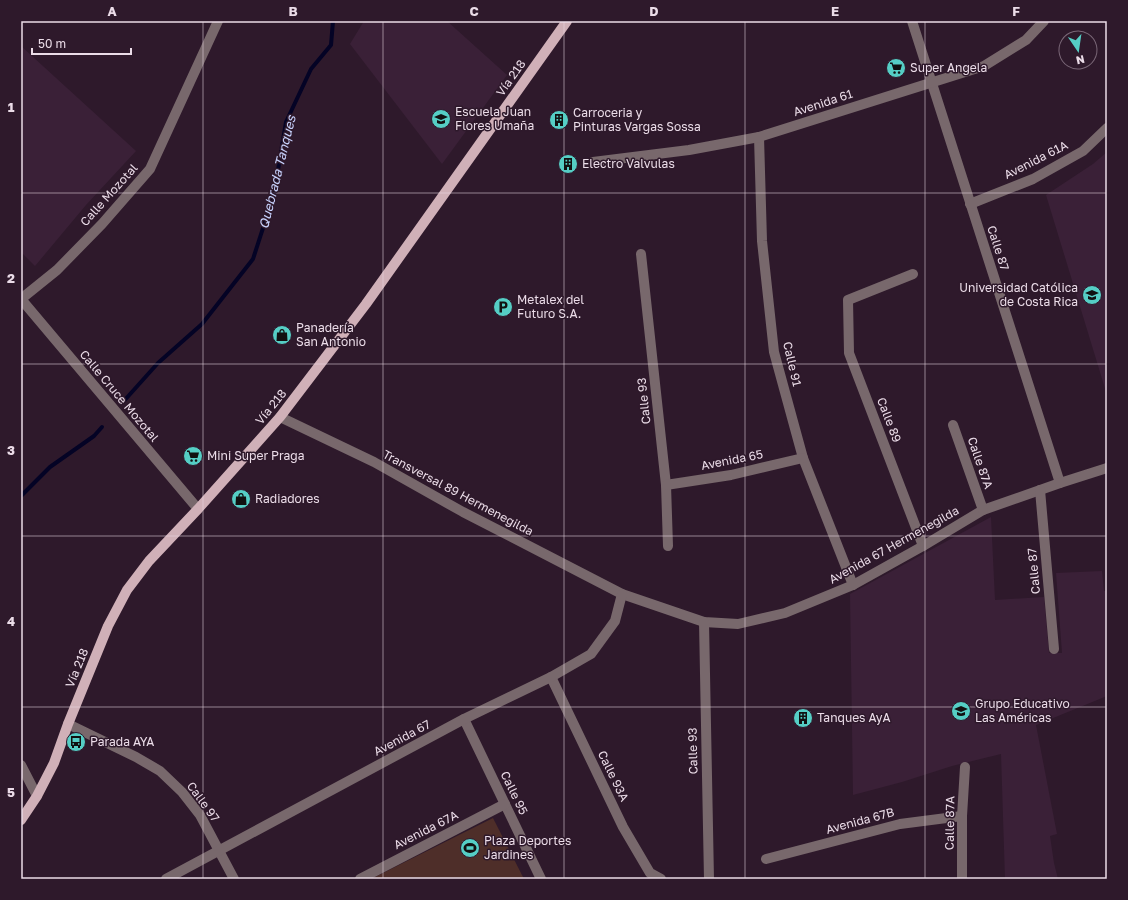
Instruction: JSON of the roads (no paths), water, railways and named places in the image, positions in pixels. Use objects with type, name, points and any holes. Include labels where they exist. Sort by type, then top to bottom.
[{"type":"main road","name":"Vía 218","points":[[21,820],[37,796],[54,762],[108,626],[127,590],[149,561],[198,509],[280,417],[366,304],[567,21]]},
{"type":"street","name":"Calle 87","points":[[912,21],[1060,482]]},
{"type":"street","name":"Avenida 61","points":[[593,162],[689,150],[759,137],[984,66],[1026,40],[1044,21]]},
{"type":"street","name":"Calle Mozotal","points":[[21,299],[57,270],[102,224],[150,168],[214,23]]},
{"type":"street","name":"Avenida 61A","points":[[970,204],[1033,179],[1083,151],[1107,128]]},
{"type":"street","name":"Calle 91","points":[[759,137],[762,241],[774,352],[803,458],[853,585]]},
{"type":"street","name":"Calle 93","points":[[641,254],[666,485],[668,546]]},
{"type":"street","name":"Calle 89","points":[[913,274],[848,300],[849,353],[923,546]]},
{"type":"street","name":"Calle Cruce Mozotal","points":[[21,299],[198,509]]},
{"type":"street","name":"Transversal 89 Hermenegilda","points":[[280,417],[374,462],[463,512],[622,594]]},
{"type":"street","name":"Calle 87A","points":[[953,425],[983,510]]},
{"type":"street","name":"Avenida 65","points":[[666,485],[730,476],[803,458]]},
{"type":"street","name":"Avenida 67 Hermenegilda","points":[[622,594],[704,622],[738,624],[785,613],[853,585],[983,510],[1060,482],[1107,468]]},
{"type":"street","name":"Calle 87","points":[[1040,490],[1054,649]]},
{"type":"street","name":"Avenida 67","points":[[166,879],[464,719],[552,677],[591,654],[615,622],[622,594]]},
{"type":"street","name":"Calle 93","points":[[704,622],[709,879]]},
{"type":"street","name":"Calle 93A","points":[[552,677],[624,827],[650,873],[661,879]]},
{"type":"street","name":"Calle 95","points":[[464,719],[541,879]]},
{"type":"street","name":"Calle 97","points":[[68,724],[136,757],[160,771],[182,792],[200,815],[234,879]]},
{"type":"street","points":[[21,764],[37,796]]},
{"type":"street","name":"Calle 87A","points":[[962,879],[962,816],[965,767]]},
{"type":"street","name":"Avenida 67A","points":[[360,879],[505,804]]},
{"type":"street","name":"Avenida 67B","points":[[766,859],[900,824],[962,816]]},
{"type":"waterway","name":"Quebrada Tanques","points":[[123,402],[158,363],[202,324],[253,259],[274,194],[286,122],[311,69],[331,45],[333,21]]},
{"type":"waterway","name":"Quebrada Tanques","points":[[21,496],[50,467],[94,436],[102,427]]},
{"type":"place","name":"Super Angela","points":[[896,68]]},
{"type":"place","name":"Escuela Juan Flores Umaña","points":[[441,119]]},
{"type":"place","name":"Carroceria y Pinturas Vargas Sossa","points":[[559,120]]},
{"type":"place","name":"Electro Valvulas","points":[[568,164]]},
{"type":"place","name":"Universidad Católica de Costa Rica","points":[[1092,295]]},
{"type":"place","name":"Metalex del Futuro S.A.","points":[[503,307]]},
{"type":"place","name":"Panadería San Antonio","points":[[282,335]]},
{"type":"place","name":"Mini Super Praga","points":[[193,456]]},
{"type":"place","name":"Radiadores","points":[[241,499]]},
{"type":"place","name":"Grupo Educativo Las Américas","points":[[961,711]]},
{"type":"place","name":"Tanques AyA","points":[[803,718]]},
{"type":"place","name":"Parada AYA","points":[[76,742]]},
{"type":"place","name":"Plaza Deportes Jardines","points":[[470,848]]}]
